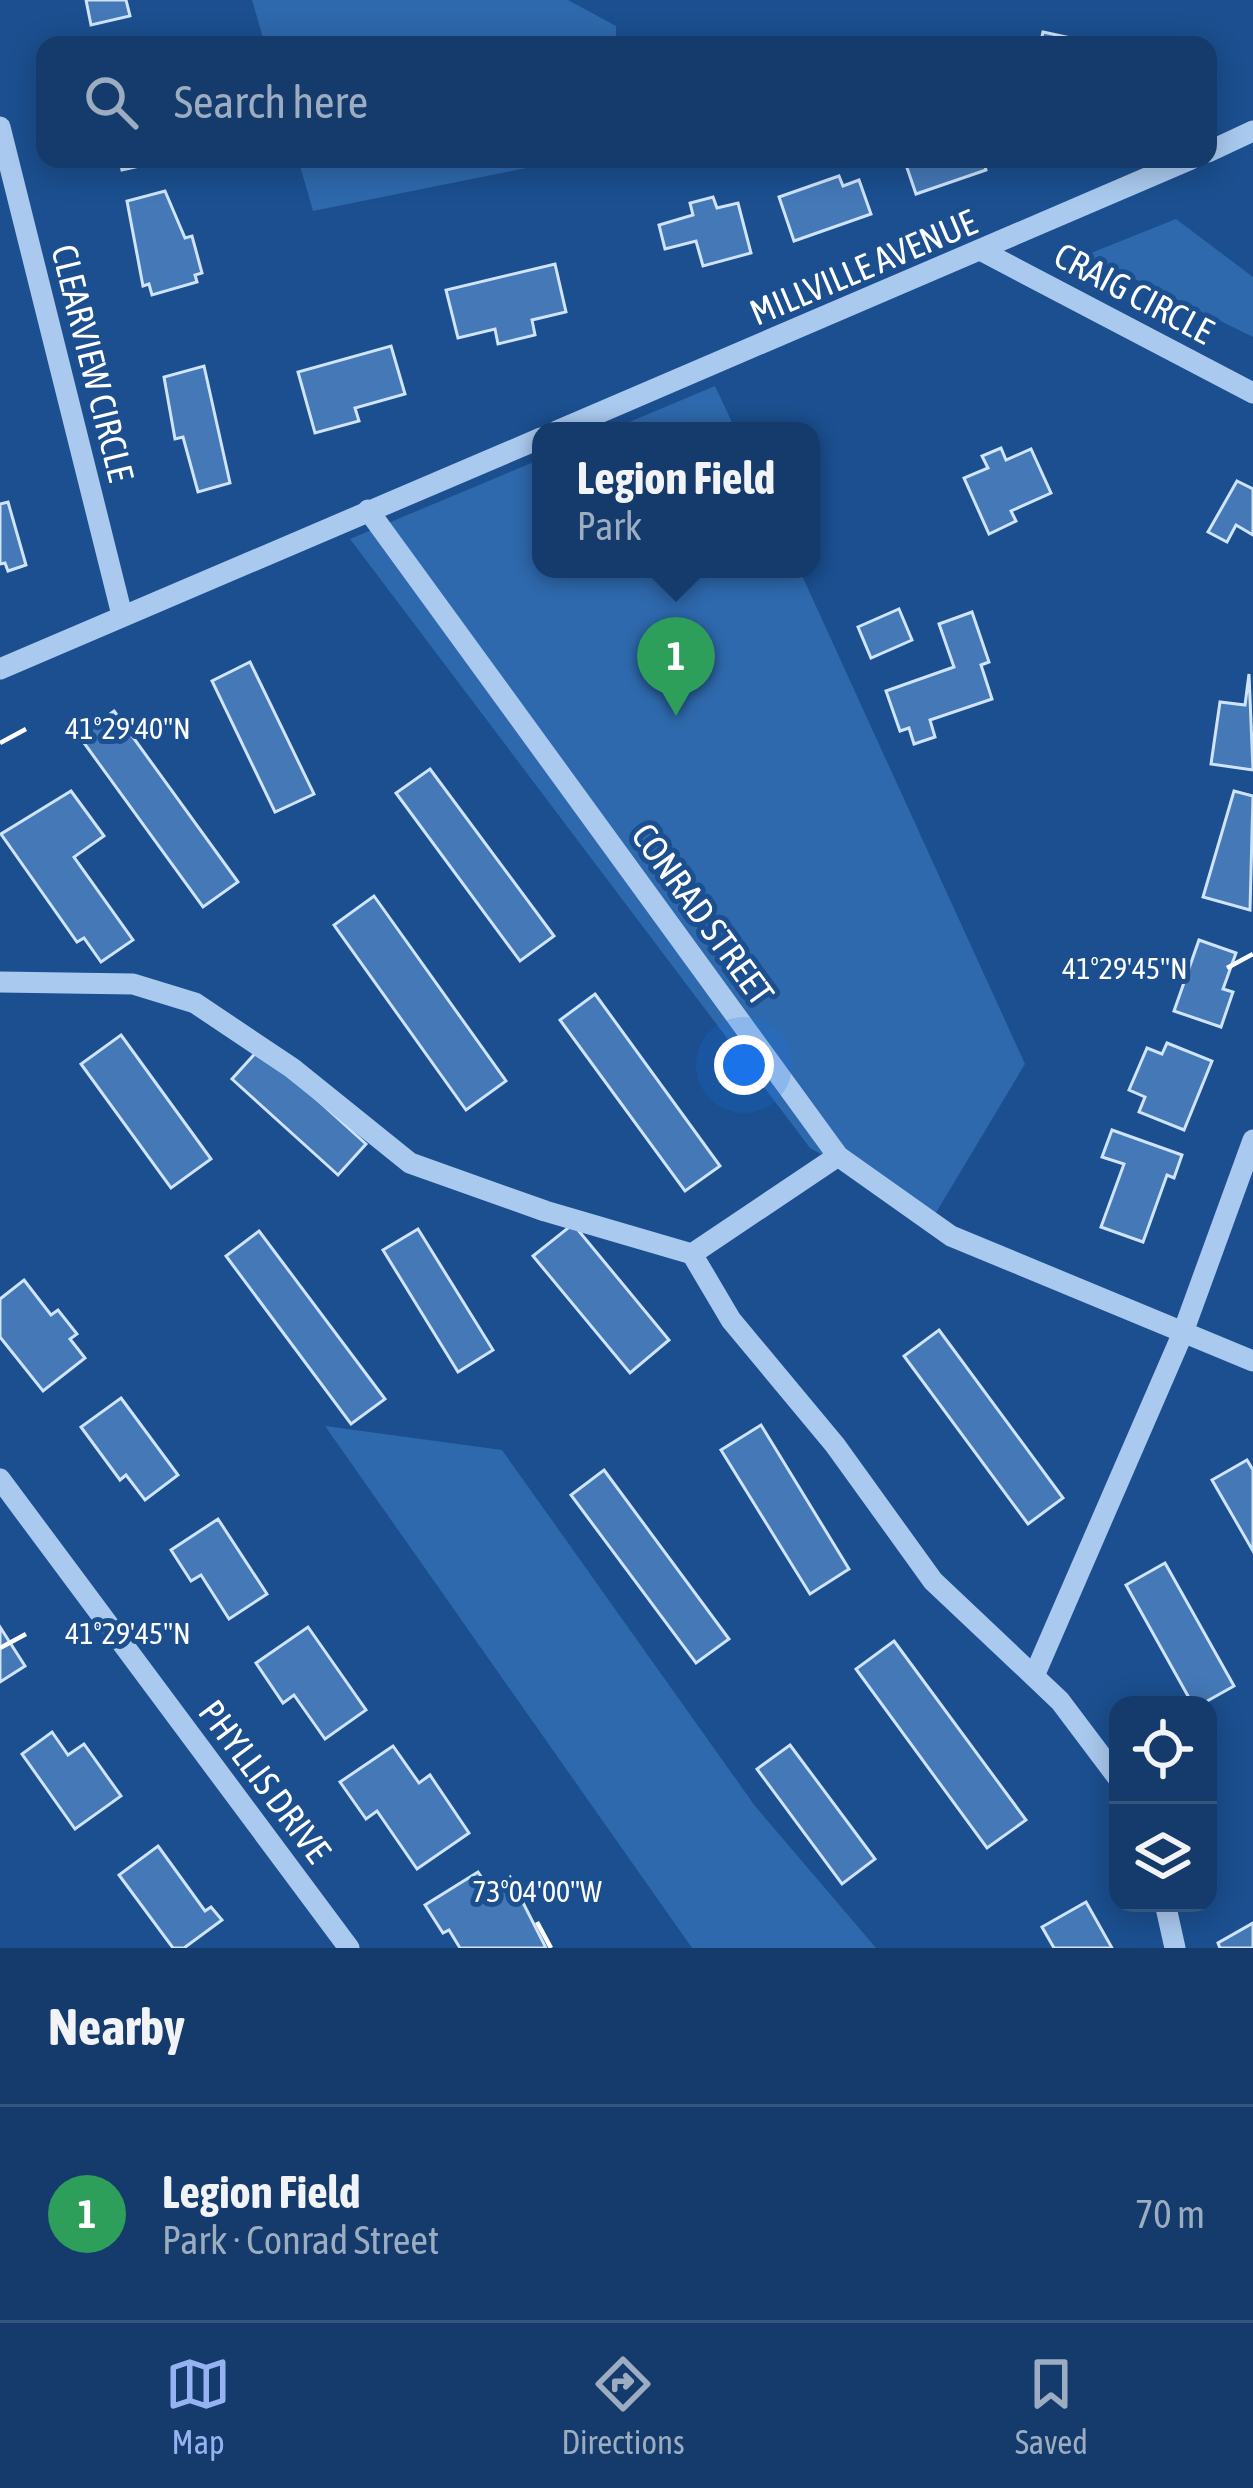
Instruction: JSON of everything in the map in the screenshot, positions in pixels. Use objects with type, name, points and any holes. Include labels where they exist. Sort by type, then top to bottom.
[{"type":"street","name":"CLEARVIEW CIRCLE","points":[[0,127],[122,615]]},
{"type":"street","points":[[1217,148],[1253,131]]},
{"type":"street","name":"MILLVILLE AVENUE","points":[[578,422],[1171,168]]},
{"type":"street","name":"CRAIG CIRCLE","points":[[984,251],[1253,393]]},
{"type":"street","points":[[0,669],[532,442]]},
{"type":"street","name":"CONRAD STREET","points":[[368,510],[838,1156],[951,1236],[1253,1361]]},
{"type":"street","points":[[0,982],[133,984],[195,1004],[292,1068],[410,1163],[544,1211],[692,1254],[730,1320],[835,1445],[933,1581],[1034,1676],[1109,1767]]},
{"type":"street","points":[[1034,1676],[1182,1335],[1253,1140]]},
{"type":"street","points":[[692,1254],[838,1156]]},
{"type":"street","name":"PHYLLIS DRIVE","points":[[0,1479],[349,1948]]},
{"type":"street","points":[[1167,1912],[1175,1948]]},
{"type":"shaded area","points":[[252,0],[568,0],[616,26],[616,36],[262,36]]},
{"type":"shaded area","points":[[301,168],[526,168],[313,211]]},
{"type":"shaded area","points":[[1176,219],[1253,277],[1253,337],[1086,255]]},
{"type":"shaded area","points":[[715,386],[732,422],[629,422]]},
{"type":"shaded area","points":[[532,463],[532,578],[803,578],[1025,1064],[934,1216],[810,1148],[350,539]]},
{"type":"shaded area","points":[[325,1426],[502,1450],[755,1806],[876,1948],[692,1948]]},
{"type":"building","points":[[86,0],[126,0],[130,16],[91,25]]},
{"type":"building","points":[[907,168],[985,168],[986,170],[916,194]]},
{"type":"building","points":[[839,176],[843,186],[859,180],[871,214],[794,241],[779,197]]},
{"type":"building","points":[[165,191],[185,238],[192,236],[202,273],[195,275],[197,282],[152,295],[149,284],[143,286],[127,201]]},
{"type":"building","points":[[713,197],[717,208],[738,203],[751,253],[703,266],[696,241],[665,249],[659,225],[693,215],[690,203]]},
{"type":"building","points":[[555,264],[566,312],[532,320],[535,335],[498,344],[495,329],[458,338],[446,290]]},
{"type":"building","points":[[391,346],[405,394],[355,408],[359,421],[315,433],[298,372]]},
{"type":"building","points":[[204,366],[230,483],[198,492],[183,437],[175,439],[164,377]]},
{"type":"building","points":[[1001,448],[1006,460],[1031,449],[1051,493],[1011,511],[1016,521],[989,534],[964,478],[988,468],[982,456]]},
{"type":"building","points":[[1237,481],[1253,489],[1253,535],[1236,525],[1227,542],[1208,532]]},
{"type":"building","points":[[8,502],[26,565],[8,571],[5,563],[0,564],[0,504]]},
{"type":"building","points":[[899,609],[912,640],[871,658],[858,627]]},
{"type":"building","points":[[972,612],[989,662],[981,665],[992,699],[930,720],[935,737],[914,744],[909,728],[900,731],[886,691],[954,667],[939,624]]},
{"type":"building","points":[[250,662],[314,794],[275,812],[212,681]]},
{"type":"building","points":[[1249,674],[1253,770],[1211,764],[1220,702],[1245,705]]},
{"type":"building","points":[[114,711],[238,882],[203,907],[79,736]]},
{"type":"building","points":[[430,769],[554,936],[520,961],[396,793]]},
{"type":"building","points":[[71,791],[104,836],[74,857],[133,940],[101,962],[84,938],[77,942],[1,834]]},
{"type":"building","points":[[1234,791],[1253,796],[1250,910],[1203,897]]},
{"type":"building","points":[[374,896],[506,1081],[466,1110],[334,925]]},
{"type":"building","points":[[1199,940],[1236,953],[1223,989],[1233,992],[1221,1027],[1174,1011]]},
{"type":"building","points":[[595,994],[720,1166],[685,1191],[560,1020]]},
{"type":"building","points":[[121,1035],[211,1159],[171,1188],[81,1064]]},
{"type":"building","points":[[1167,1043],[1212,1061],[1184,1130],[1139,1112],[1145,1097],[1129,1090],[1147,1048],[1162,1054]]},
{"type":"building","points":[[260,1048],[366,1144],[338,1175],[232,1079]]},
{"type":"building","points":[[1112,1130],[1182,1155],[1174,1178],[1167,1175],[1143,1242],[1101,1227],[1124,1164],[1102,1157]]},
{"type":"building","points":[[573,1224],[669,1340],[630,1373],[533,1256]]},
{"type":"building","points":[[418,1229],[493,1350],[458,1372],[383,1250]]},
{"type":"building","points":[[259,1231],[385,1399],[351,1424],[226,1256]]},
{"type":"building","points":[[24,1280],[51,1315],[58,1310],[77,1334],[70,1339],[85,1358],[43,1391],[0,1337],[0,1299]]},
{"type":"building","points":[[939,1330],[1063,1498],[1028,1524],[904,1356]]},
{"type":"building","points":[[121,1398],[178,1475],[145,1500],[126,1475],[120,1480],[81,1427]]},
{"type":"building","points":[[761,1425],[849,1569],[810,1594],[721,1450]]},
{"type":"building","points":[[1247,1460],[1253,1470],[1253,1551],[1212,1480]]},
{"type":"building","points":[[604,1470],[729,1639],[696,1663],[571,1495]]},
{"type":"building","points":[[218,1519],[267,1594],[229,1619],[201,1575],[191,1581],[171,1550]]},
{"type":"building","points":[[1165,1563],[1234,1686],[1216,1696],[1188,1696],[1126,1585]]},
{"type":"building","points":[[0,1627],[25,1666],[0,1682]]},
{"type":"building","points":[[308,1627],[366,1710],[325,1739],[294,1695],[283,1703],[256,1663]]},
{"type":"building","points":[[894,1641],[1026,1820],[987,1848],[856,1669]]},
{"type":"building","points":[[52,1732],[68,1755],[84,1744],[121,1796],[75,1829],[22,1754]]},
{"type":"building","points":[[790,1745],[875,1859],[842,1884],[757,1769]]},
{"type":"building","points":[[393,1746],[419,1783],[430,1775],[469,1833],[417,1869],[377,1811],[366,1819],[340,1782]]},
{"type":"building","points":[[158,1846],[205,1911],[211,1907],[222,1920],[184,1948],[173,1948],[119,1875]]},
{"type":"building","points":[[478,1872],[490,1890],[510,1877],[546,1948],[460,1948],[449,1930],[443,1933],[425,1905]]},
{"type":"building","points":[[1086,1902],[1112,1948],[1054,1948],[1042,1927]]},
{"type":"building","points":[[1253,1923],[1253,1948],[1220,1948],[1218,1943]]},
{"type":"place","name":"Legion Field","points":[[676,716]]}]
